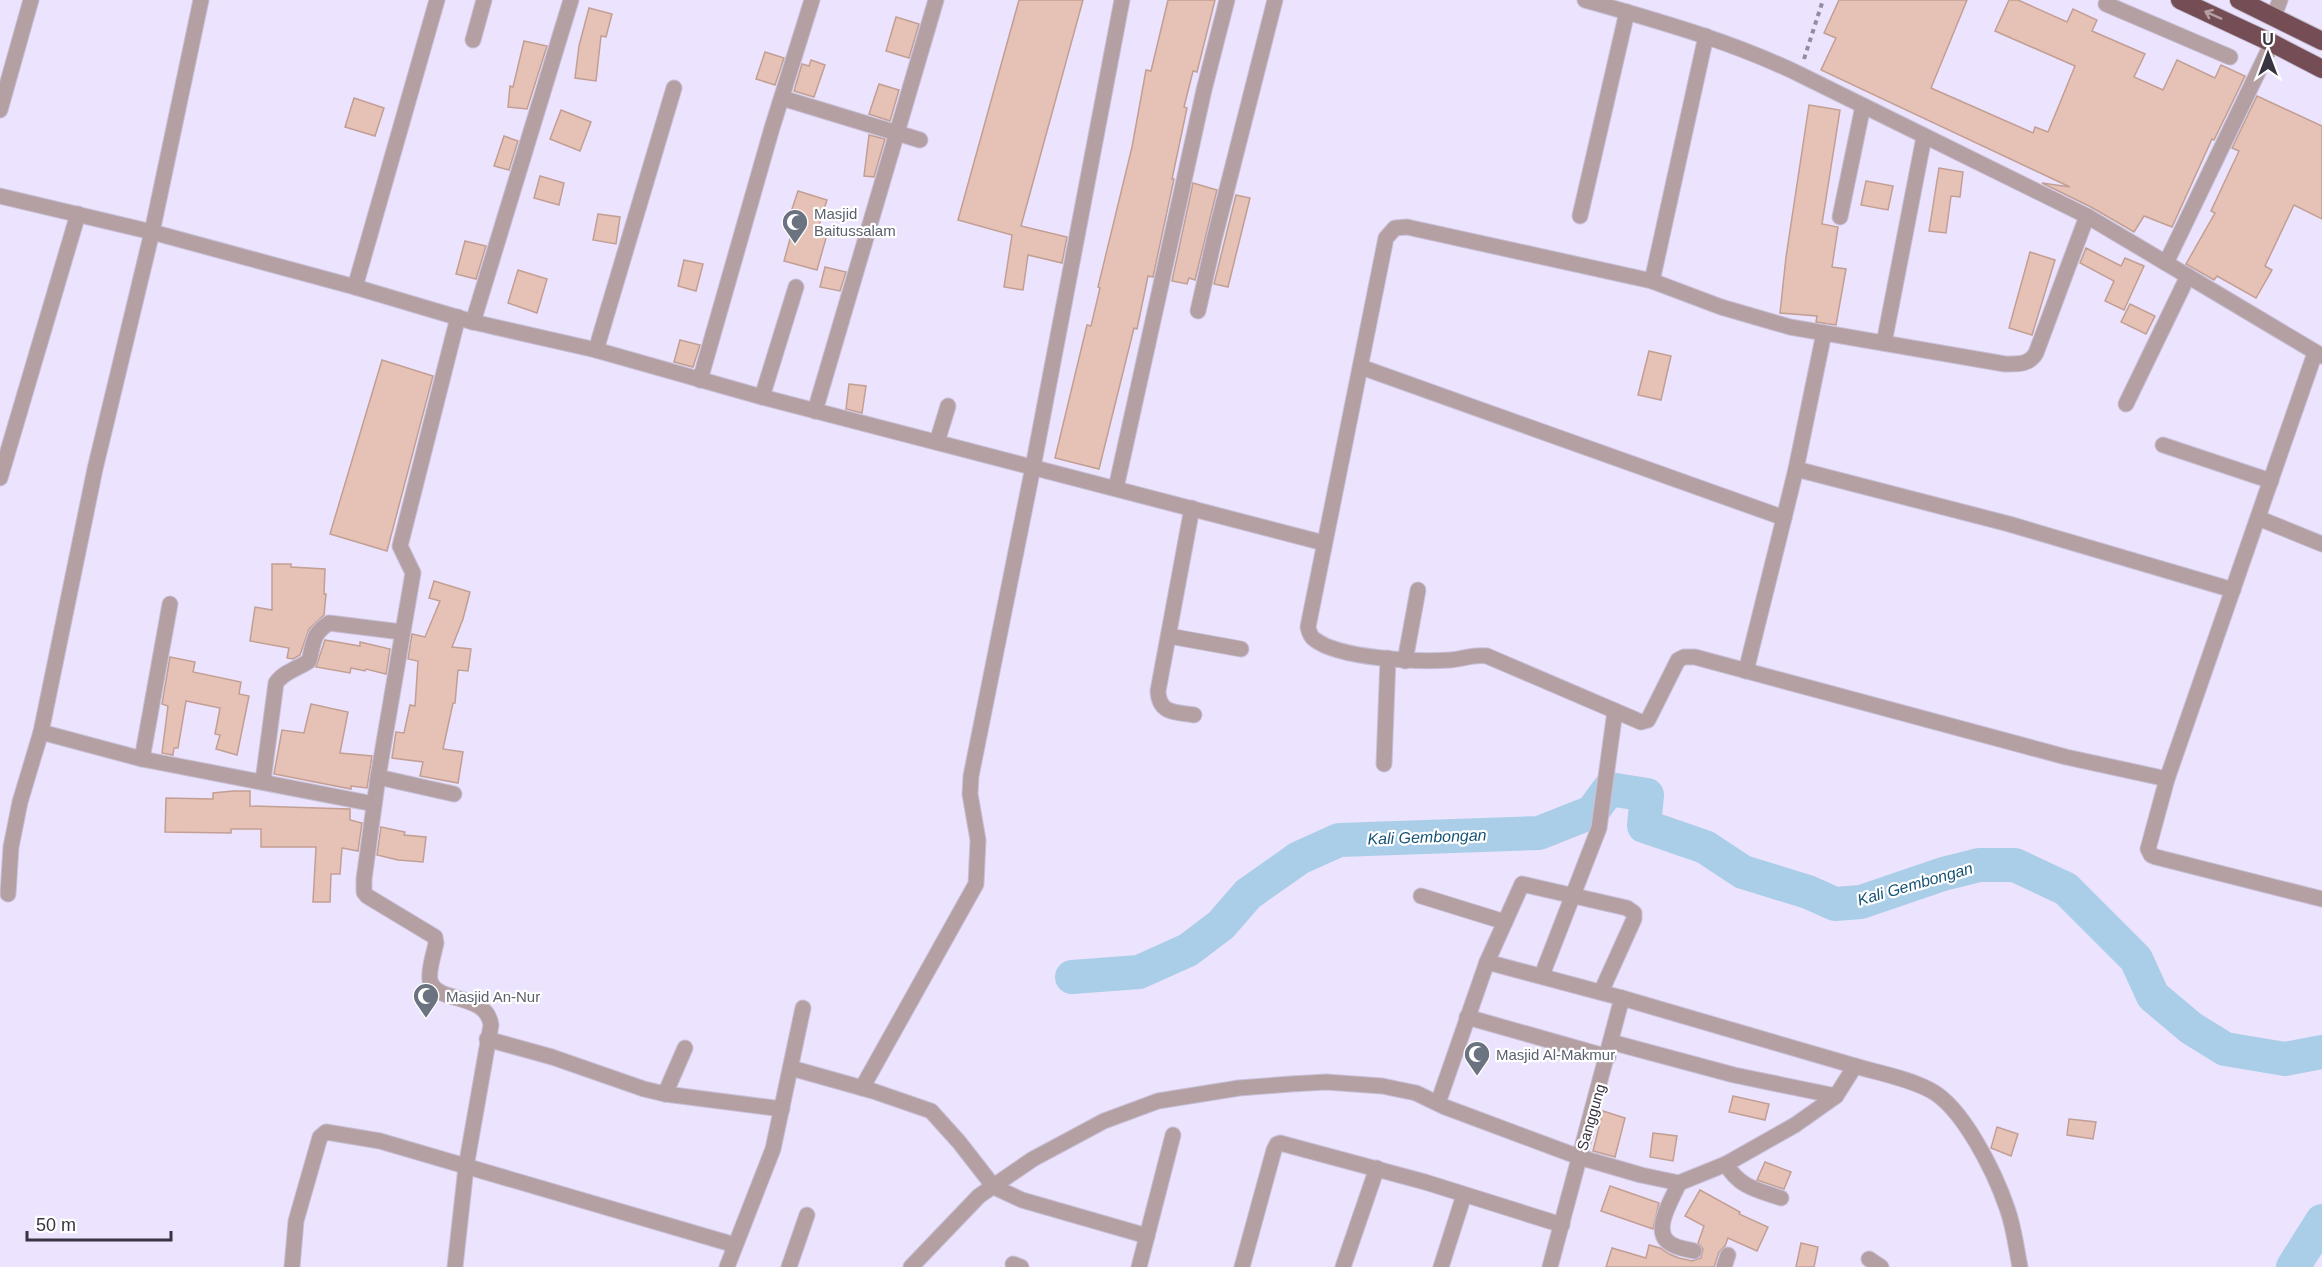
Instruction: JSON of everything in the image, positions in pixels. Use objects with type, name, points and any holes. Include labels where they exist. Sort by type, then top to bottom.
[{"type":"highway","points":[[2180,0],[2322,69]]},
{"type":"highway","points":[[2239,0],[2277,8],[2322,41]]},
{"type":"street","points":[[0,110],[31,0]]},
{"type":"street","points":[[8,894],[11,847],[20,802],[41,732],[95,469],[152,232],[201,0]]},
{"type":"street","points":[[355,287],[437,0]]},
{"type":"street","points":[[473,40],[484,0]]},
{"type":"street","points":[[473,321],[571,0]]},
{"type":"street","points":[[700,380],[812,0]]},
{"type":"street","points":[[815,411],[936,0]]},
{"type":"street","points":[[862,1088],[976,884],[978,840],[970,794],[971,776],[1033,467],[1122,0]]},
{"type":"street","points":[[1116,488],[1204,90],[1227,0]]},
{"type":"street","points":[[1198,311],[1275,0]]},
{"type":"street","points":[[1585,0],[1706,36],[1760,55],[2087,216],[2318,354],[2167,779],[2149,841],[2151,855],[2322,899]]},
{"type":"street","points":[[2104,1],[2230,57]]},
{"type":"street","points":[[1580,216],[1627,12]]},
{"type":"street","points":[[1652,281],[1706,36]]},
{"type":"street","points":[[2166,263],[2272,43]]},
{"type":"street","points":[[596,350],[674,88]]},
{"type":"street","points":[[782,98],[920,140]]},
{"type":"street","points":[[1840,217],[1863,106]]},
{"type":"street","points":[[1884,343],[1924,137]]},
{"type":"street","points":[[0,196],[152,232],[473,321],[596,350],[762,397],[1324,543]]},
{"type":"street","points":[[0,478],[78,214]]},
{"type":"street","points":[[2087,216],[2036,353],[2032,360],[2018,364],[2005,364],[1766,321],[1652,281],[1407,227],[1397,228],[1388,233],[1386,238],[1308,621],[1310,634],[1314,639],[1333,649],[1405,661],[1487,656],[1641,722],[1646,721],[1678,660],[1684,657],[1695,657],[2066,757],[2167,779]]},
{"type":"street","points":[[2126,404],[2188,276]]},
{"type":"street","points":[[762,397],[796,287]]},
{"type":"street","points":[[455,1267],[466,1167],[491,1024],[486,1010],[438,991],[432,986],[429,976],[436,943],[432,934],[379,905],[364,892],[378,777],[413,570],[401,549],[402,536],[458,317]]},
{"type":"street","points":[[1746,671],[1796,470],[1824,333]]},
{"type":"street","points":[[1361,367],[1784,518]]},
{"type":"street","points":[[937,442],[948,406]]},
{"type":"street","points":[[2163,446],[2271,481]]},
{"type":"street","points":[[1796,470],[2009,524],[2234,590]]},
{"type":"street","points":[[1192,508],[1158,691],[1158,702],[1163,708],[1173,712],[1194,715]]},
{"type":"street","points":[[2258,518],[2322,544]]},
{"type":"street","points":[[1405,661],[1418,590]]},
{"type":"street","points":[[142,759],[170,604]]},
{"type":"street","points":[[263,781],[276,683],[284,674],[298,669],[309,661],[314,638],[318,631],[329,622],[402,632]]},
{"type":"street","points":[[1169,636],[1241,649]]},
{"type":"street","points":[[1384,764],[1388,658]]},
{"type":"street","points":[[1542,975],[1599,828],[1615,711]]},
{"type":"street","points":[[41,732],[142,759],[374,804]]},
{"type":"street","points":[[378,777],[454,794]]},
{"type":"street","points":[[1438,1103],[1487,962],[1523,883],[1627,908],[1634,915],[1601,992]]},
{"type":"street","points":[[1421,896],[1505,922]]},
{"type":"street","points":[[1487,962],[1623,998],[1930,1090],[1943,1098],[1960,1117],[1978,1145],[2007,1208],[2018,1265]]},
{"type":"street","name":"Sanggung","points":[[1550,1267],[1623,998]]},
{"type":"street","points":[[727,1267],[773,1149],[803,1008]]},
{"type":"street","points":[[1467,1017],[1836,1096]]},
{"type":"street","points":[[487,1039],[552,1057],[665,1094],[782,1109]]},
{"type":"street","points":[[665,1094],[685,1048]]},
{"type":"street","points":[[911,1267],[964,1210],[1033,1159],[1104,1121],[1158,1101],[1239,1088],[1326,1082],[1382,1086],[1416,1093],[1580,1157],[1641,1175],[1679,1183],[1726,1164],[1795,1125],[1836,1096],[1855,1066]]},
{"type":"street","points":[[791,1068],[931,1111],[960,1142],[994,1187],[1022,1200],[1147,1236]]},
{"type":"street","points":[[292,1267],[296,1221],[318,1143],[326,1132],[380,1141],[735,1245]]},
{"type":"street","points":[[1139,1267],[1173,1135]]},
{"type":"street","points":[[1242,1267],[1277,1144],[1377,1168],[1562,1225]]},
{"type":"street","points":[[1726,1164],[1733,1177],[1742,1183],[1781,1198]]},
{"type":"street","points":[[1343,1267],[1377,1168]]},
{"type":"street","points":[[1679,1183],[1662,1223],[1661,1232],[1671,1244],[1694,1251]]},
{"type":"street","points":[[1440,1267],[1464,1195]]},
{"type":"street","points":[[789,1267],[807,1215]]},
{"type":"path","points":[[1799,74],[1823,0]]},
{"type":"building","points":[[1019,0],[1083,0],[1021,226],[1067,237],[1062,263],[1028,255],[1023,290],[1004,287],[1012,235],[958,220]]},
{"type":"building","points":[[1168,0],[1215,0],[1197,72],[1193,71],[1184,107],[1187,108],[1153,277],[1148,276],[1137,329],[1134,328],[1099,469],[1055,458],[1087,325],[1091,326],[1100,288],[1098,287],[1132,147],[1146,70],[1151,71]]},
{"type":"building","points":[[1839,0],[1967,0],[1931,88],[2033,133],[2035,127],[2048,132],[2075,66],[1995,31],[2009,0],[2018,0],[2067,22],[2073,9],[2097,20],[2092,31],[2145,54],[2134,77],[2163,90],[2177,60],[2215,78],[2221,65],[2245,76],[2214,140],[2212,139],[2172,227],[2144,216],[2134,232],[2091,207],[2042,183],[2070,187],[1821,70],[1836,38],[1824,33]]},
{"type":"building","points":[[589,8],[612,14],[606,37],[601,36],[596,81],[575,78],[579,46]]},
{"type":"building","points":[[896,17],[919,24],[909,58],[886,51]]},
{"type":"building","points":[[524,41],[547,46],[527,109],[508,107],[510,86],[513,87]]},
{"type":"building","points":[[765,52],[784,58],[775,85],[756,79]]},
{"type":"building","points":[[811,60],[825,65],[814,97],[794,91],[802,64],[809,66]]},
{"type":"building","points":[[879,84],[899,90],[890,121],[869,114]]},
{"type":"building","points":[[2257,96],[2322,126],[2322,219],[2294,205],[2265,266],[2272,270],[2256,298],[2217,276],[2214,280],[2186,264],[2215,213],[2211,211],[2239,151],[2232,148]]},
{"type":"building","points":[[354,98],[384,108],[375,136],[345,127]]},
{"type":"building","points":[[1809,105],[1840,110],[1822,224],[1838,227],[1832,267],[1846,269],[1836,325],[1816,322],[1817,316],[1780,313]]},
{"type":"building","points":[[561,110],[591,122],[580,151],[550,139]]},
{"type":"building","points":[[869,135],[885,139],[874,177],[864,176]]},
{"type":"building","points":[[504,136],[518,141],[509,170],[494,166]]},
{"type":"building","points":[[1939,168],[1963,172],[1960,197],[1951,196],[1946,233],[1929,231]]},
{"type":"building","points":[[540,176],[564,183],[559,205],[534,198]]},
{"type":"building","points":[[1866,181],[1893,186],[1888,210],[1861,205]]},
{"type":"building","points":[[1193,183],[1217,190],[1195,280],[1189,278],[1187,284],[1172,281]]},
{"type":"building","points":[[798,191],[827,200],[818,228],[828,231],[817,270],[784,261],[796,217],[790,215]]},
{"type":"building","points":[[1236,195],[1250,198],[1228,287],[1214,284]]},
{"type":"building","points":[[598,214],[620,217],[616,244],[593,240]]},
{"type":"building","points":[[465,241],[486,246],[476,279],[456,274]]},
{"type":"building","points":[[2086,248],[2121,266],[2125,258],[2144,266],[2124,310],[2105,301],[2114,281],[2080,263]]},
{"type":"building","points":[[2030,252],[2055,260],[2032,335],[2009,328]]},
{"type":"building","points":[[684,260],[703,264],[696,291],[678,286]]},
{"type":"building","points":[[825,267],[846,272],[840,291],[820,287]]},
{"type":"building","points":[[518,270],[547,279],[537,313],[508,303]]},
{"type":"building","points":[[2130,304],[2155,316],[2146,334],[2121,322]]},
{"type":"building","points":[[680,340],[700,345],[693,367],[674,362]]},
{"type":"building","points":[[1649,351],[1671,356],[1661,400],[1638,395]]},
{"type":"building","points":[[382,360],[433,376],[387,551],[330,534]]},
{"type":"building","points":[[849,384],[866,386],[862,413],[846,409]]},
{"type":"building","points":[[272,564],[325,569],[324,615],[309,629],[300,655],[293,659],[287,658],[289,648],[250,641],[255,607],[272,610]]},
{"type":"building","points":[[434,581],[470,592],[452,647],[471,649],[468,671],[458,670],[455,703],[453,703],[443,749],[463,752],[458,783],[420,776],[423,762],[392,758],[396,732],[404,733],[410,705],[415,706],[418,661],[408,659],[412,634],[425,637],[440,601],[429,598]]},
{"type":"building","points":[[325,640],[360,646],[360,642],[390,649],[386,674],[366,669],[365,671],[351,668],[350,673],[316,667]]},
{"type":"building","points":[[170,657],[195,662],[193,672],[241,682],[239,694],[249,696],[237,755],[216,749],[220,735],[215,734],[220,708],[186,701],[178,748],[174,748],[173,755],[162,753],[168,706],[162,704]]},
{"type":"building","points":[[311,704],[348,712],[340,753],[372,756],[367,788],[351,786],[351,789],[274,774],[282,730],[304,733]]},
{"type":"building","points":[[250,791],[250,806],[350,809],[350,820],[362,823],[358,851],[342,848],[340,874],[331,874],[330,902],[313,902],[316,847],[261,847],[261,829],[231,829],[231,833],[165,832],[166,798],[213,799],[213,793]]},
{"type":"building","points":[[381,827],[405,832],[404,835],[426,837],[423,862],[377,855]]},
{"type":"building","points":[[1733,1096],[1769,1104],[1765,1120],[1729,1112]]},
{"type":"building","points":[[1603,1111],[1625,1118],[1615,1157],[1593,1151]]},
{"type":"building","points":[[2069,1119],[2096,1122],[2093,1139],[2067,1135]]},
{"type":"building","points":[[1997,1127],[2018,1134],[2011,1156],[1991,1148]]},
{"type":"building","points":[[1653,1133],[1677,1136],[1673,1161],[1650,1157]]},
{"type":"building","points":[[1765,1162],[1791,1172],[1784,1189],[1757,1180]]},
{"type":"building","points":[[1610,1186],[1659,1203],[1653,1229],[1601,1211]]},
{"type":"building","points":[[1700,1190],[1740,1212],[1739,1214],[1768,1227],[1757,1251],[1728,1238],[1725,1246],[1719,1252],[1714,1267],[1606,1267],[1612,1248],[1646,1258],[1649,1245],[1679,1258],[1692,1261],[1701,1258],[1703,1249],[1698,1243],[1704,1226],[1685,1216]]},
{"type":"building","points":[[1801,1243],[1818,1247],[1814,1267],[1796,1267]]},
{"type":"waterway","name":"Kali Gembongan","points":[[1072,977],[1139,972],[1188,950],[1221,925],[1248,894],[1299,858],[1339,840],[1539,833],[1592,812],[1609,789],[1647,795],[1644,826],[1705,847],[1743,872],[1808,892],[1835,904],[1861,902],[1943,874],[1979,865],[2015,865],[2066,889],[2136,959],[2153,996],[2191,1028],[2225,1049],[2285,1059],[2322,1052]]},
{"type":"waterway","name":"Kali Gembongan","points":[[2293,1267],[2322,1221]]},
{"type":"place","name":"Masjid Baitussalam","points":[[795,245]]},
{"type":"place","name":"Masjid An-Nur","points":[[426,1019]]},
{"type":"place","name":"Masjid Al-Makmur","points":[[1477,1077]]}]
